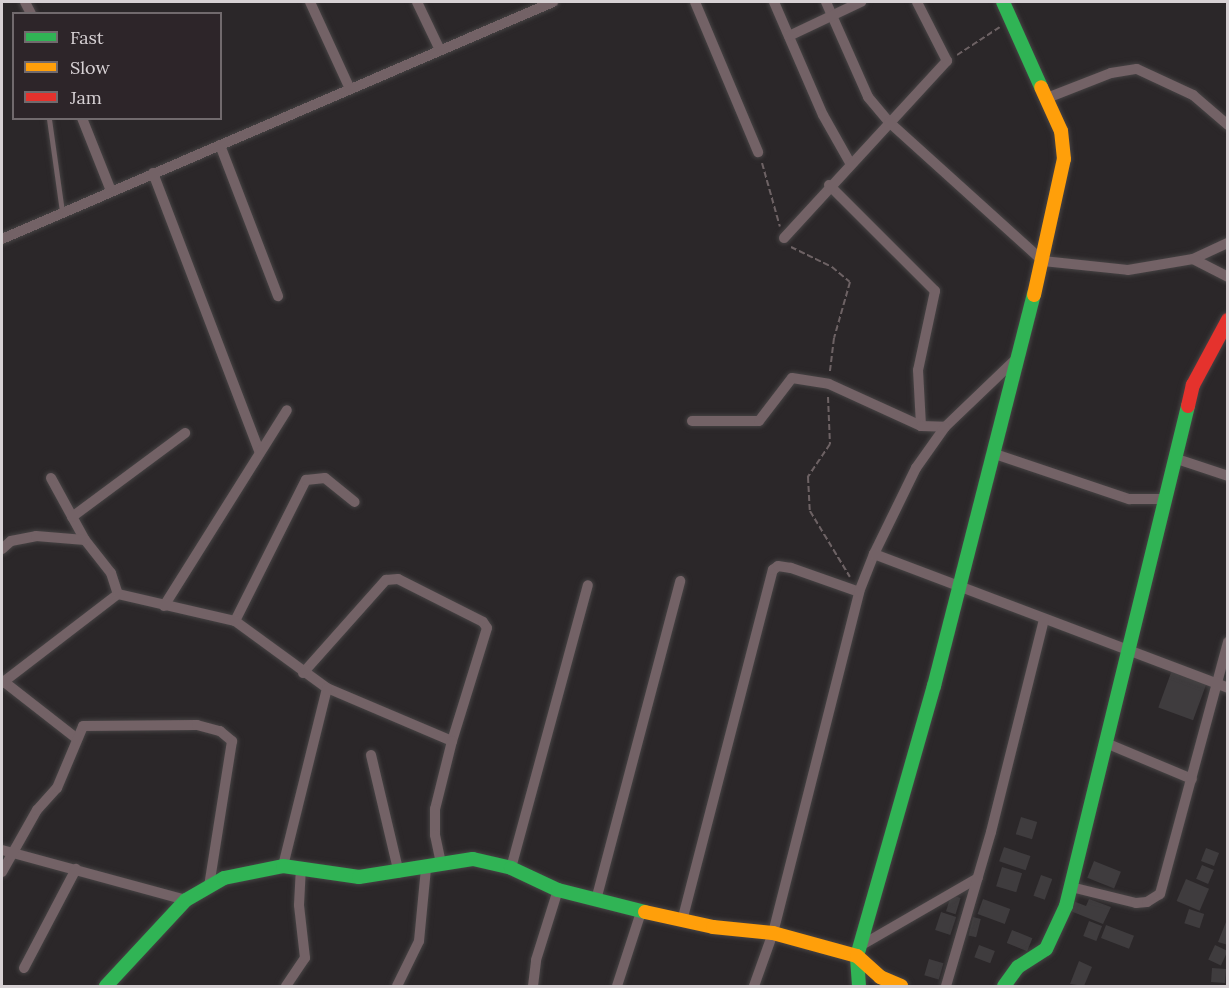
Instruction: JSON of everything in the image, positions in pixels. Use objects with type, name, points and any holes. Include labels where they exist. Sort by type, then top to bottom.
[{"type":"street","points":[[310,2],[350,89]]},
{"type":"street","points":[[417,2],[440,50]]},
{"type":"street","points":[[2,238],[553,2]]},
{"type":"street","points":[[695,2],[758,152]]},
{"type":"street","points":[[774,2],[823,115],[850,163]]},
{"type":"street","points":[[826,2],[868,97],[889,122],[1043,261],[1128,270],[1193,259],[1220,250],[1227,243]]},
{"type":"street","points":[[789,36],[861,2]]},
{"type":"street","points":[[784,238],[829,185],[947,61],[917,2]]},
{"type":"street","points":[[859,987],[859,951],[934,686],[957,588],[1043,261],[1064,159],[1061,131],[1003,2]]},
{"type":"street","points":[[1047,98],[1111,73],[1137,69],[1193,95],[1227,125]]},
{"type":"street","points":[[83,120],[111,190]]},
{"type":"street","points":[[220,145],[278,296]]},
{"type":"street","points":[[153,173],[259,450]]},
{"type":"street","points":[[829,185],[935,291],[918,370],[921,426]]},
{"type":"street","points":[[1193,259],[1227,277]]},
{"type":"street","points":[[1004,987],[1018,968],[1046,949],[1071,887],[1196,376],[1227,320]]},
{"type":"street","points":[[754,987],[773,933],[859,592],[874,554],[916,468],[945,427],[1017,358]]},
{"type":"street","points":[[692,421],[759,421],[792,378],[829,384],[921,426],[945,427]]},
{"type":"street","points":[[164,606],[259,450],[287,410]]},
{"type":"street","points":[[72,517],[185,433]]},
{"type":"street","points":[[992,453],[1129,500],[1167,499]]},
{"type":"street","points":[[1177,459],[1227,476]]},
{"type":"street","points":[[51,478],[85,540],[111,573],[118,594]]},
{"type":"street","points":[[235,621],[306,480],[325,478],[355,502]]},
{"type":"street","points":[[2,549],[11,541],[36,536],[85,540]]},
{"type":"street","points":[[874,554],[957,588],[1222,686]]},
{"type":"street","points":[[682,921],[773,570],[778,566],[791,568],[859,592]]},
{"type":"street","points":[[303,673],[386,580],[398,579],[483,622],[487,628],[452,741],[435,809],[435,835],[441,863]]},
{"type":"street","points":[[596,900],[680,581]]},
{"type":"street","points":[[511,868],[588,585]]},
{"type":"street","points":[[118,594],[235,621],[303,673],[327,688],[452,741]]},
{"type":"street","points":[[76,738],[2,682],[118,594]]},
{"type":"street","points":[[946,987],[978,878],[1044,620]]},
{"type":"street","points":[[1071,887],[1121,902],[1136,903],[1154,898],[1167,875],[1192,779],[1222,686],[1227,642]]},
{"type":"street","points":[[283,866],[327,688]]},
{"type":"street","points":[[2,872],[15,854],[37,810],[65,774],[76,738],[83,726],[197,726],[230,736],[232,753],[209,886]]},
{"type":"street","points":[[1106,743],[1192,779]]},
{"type":"street","points":[[371,756],[399,873]]},
{"type":"street","points":[[2,850],[186,900]]},
{"type":"street","points":[[106,987],[186,900],[224,878],[283,866],[359,877],[399,873],[441,863],[473,859],[511,868],[558,890],[641,912],[682,921],[773,933],[859,951],[880,977],[901,987]]},
{"type":"street","points":[[397,987],[419,940],[426,868]]},
{"type":"street","points":[[24,968],[76,869]]},
{"type":"street","points":[[286,987],[305,958],[299,905],[301,870]]},
{"type":"street","points":[[859,951],[978,878]]},
{"type":"street","points":[[533,987],[536,960],[558,890]]},
{"type":"street","points":[[617,987],[641,912]]},
{"type":"lane","points":[[49,120],[62,212]]},
{"type":"path","points":[[947,61],[1011,20]]},
{"type":"path","points":[[758,152],[784,238],[794,249],[832,267],[850,282],[834,338],[829,384],[830,444],[808,477],[810,511],[859,592]]},
{"type":"building","points":[[1172,670],[1207,683],[1193,720],[1158,708]]},
{"type":"building","points":[[1021,817],[1037,822],[1032,839],[1016,834]]},
{"type":"building","points":[[1004,847],[1030,856],[1026,870],[999,861]]},
{"type":"building","points":[[1206,848],[1219,853],[1214,866],[1201,861]]},
{"type":"building","points":[[1094,861],[1121,872],[1114,889],[1087,878]]},
{"type":"building","points":[[1202,865],[1214,870],[1208,884],[1196,879]]},
{"type":"building","points":[[1002,867],[1022,873],[1016,892],[996,886]]},
{"type":"building","points":[[1041,875],[1052,879],[1045,900],[1033,896]]},
{"type":"building","points":[[1186,879],[1209,889],[1200,911],[1177,901]]},
{"type":"building","points":[[951,895],[961,898],[956,914],[946,911]]},
{"type":"building","points":[[983,899],[1010,909],[1005,924],[978,914]]},
{"type":"building","points":[[1089,899],[1111,907],[1103,924],[1068,910],[1073,901],[1086,906]]},
{"type":"building","points":[[1189,909],[1204,914],[1200,928],[1184,923]]},
{"type":"building","points":[[941,912],[956,917],[950,935],[935,930]]},
{"type":"building","points":[[973,917],[981,919],[976,937],[968,935]]},
{"type":"building","points":[[1228,917],[1228,945],[1218,942]]},
{"type":"building","points":[[1089,921],[1102,926],[1096,941],[1083,936]]},
{"type":"building","points":[[1106,925],[1134,936],[1129,949],[1101,938]]},
{"type":"building","points":[[1012,930],[1032,938],[1027,951],[1007,943]]},
{"type":"building","points":[[979,945],[995,951],[990,963],[974,957]]},
{"type":"building","points":[[1215,945],[1228,951],[1221,965],[1208,960]]},
{"type":"building","points":[[929,959],[943,963],[939,979],[924,975]]},
{"type":"building","points":[[1079,961],[1092,967],[1084,986],[1070,984]]},
{"type":"building","points":[[1212,968],[1226,969],[1225,983],[1211,982]]},
{"type":"traffic: fast","points":[[1003,2],[1041,87]]},
{"type":"traffic: fast","points":[[859,986],[857,956],[934,686],[1034,295]]},
{"type":"traffic: fast","points":[[1004,986],[1018,967],[1046,949],[1066,906],[1188,406]]},
{"type":"traffic: fast","points":[[106,986],[186,900],[224,878],[283,866],[359,877],[473,859],[511,868],[558,890],[645,912]]},
{"type":"traffic: slow","points":[[1034,295],[1064,159],[1061,131],[1041,87]]},
{"type":"traffic: slow","points":[[645,912],[713,927],[773,933],[857,956],[880,977],[901,986]]},
{"type":"traffic: jam","points":[[1188,406],[1193,385],[1228,320]]}]
